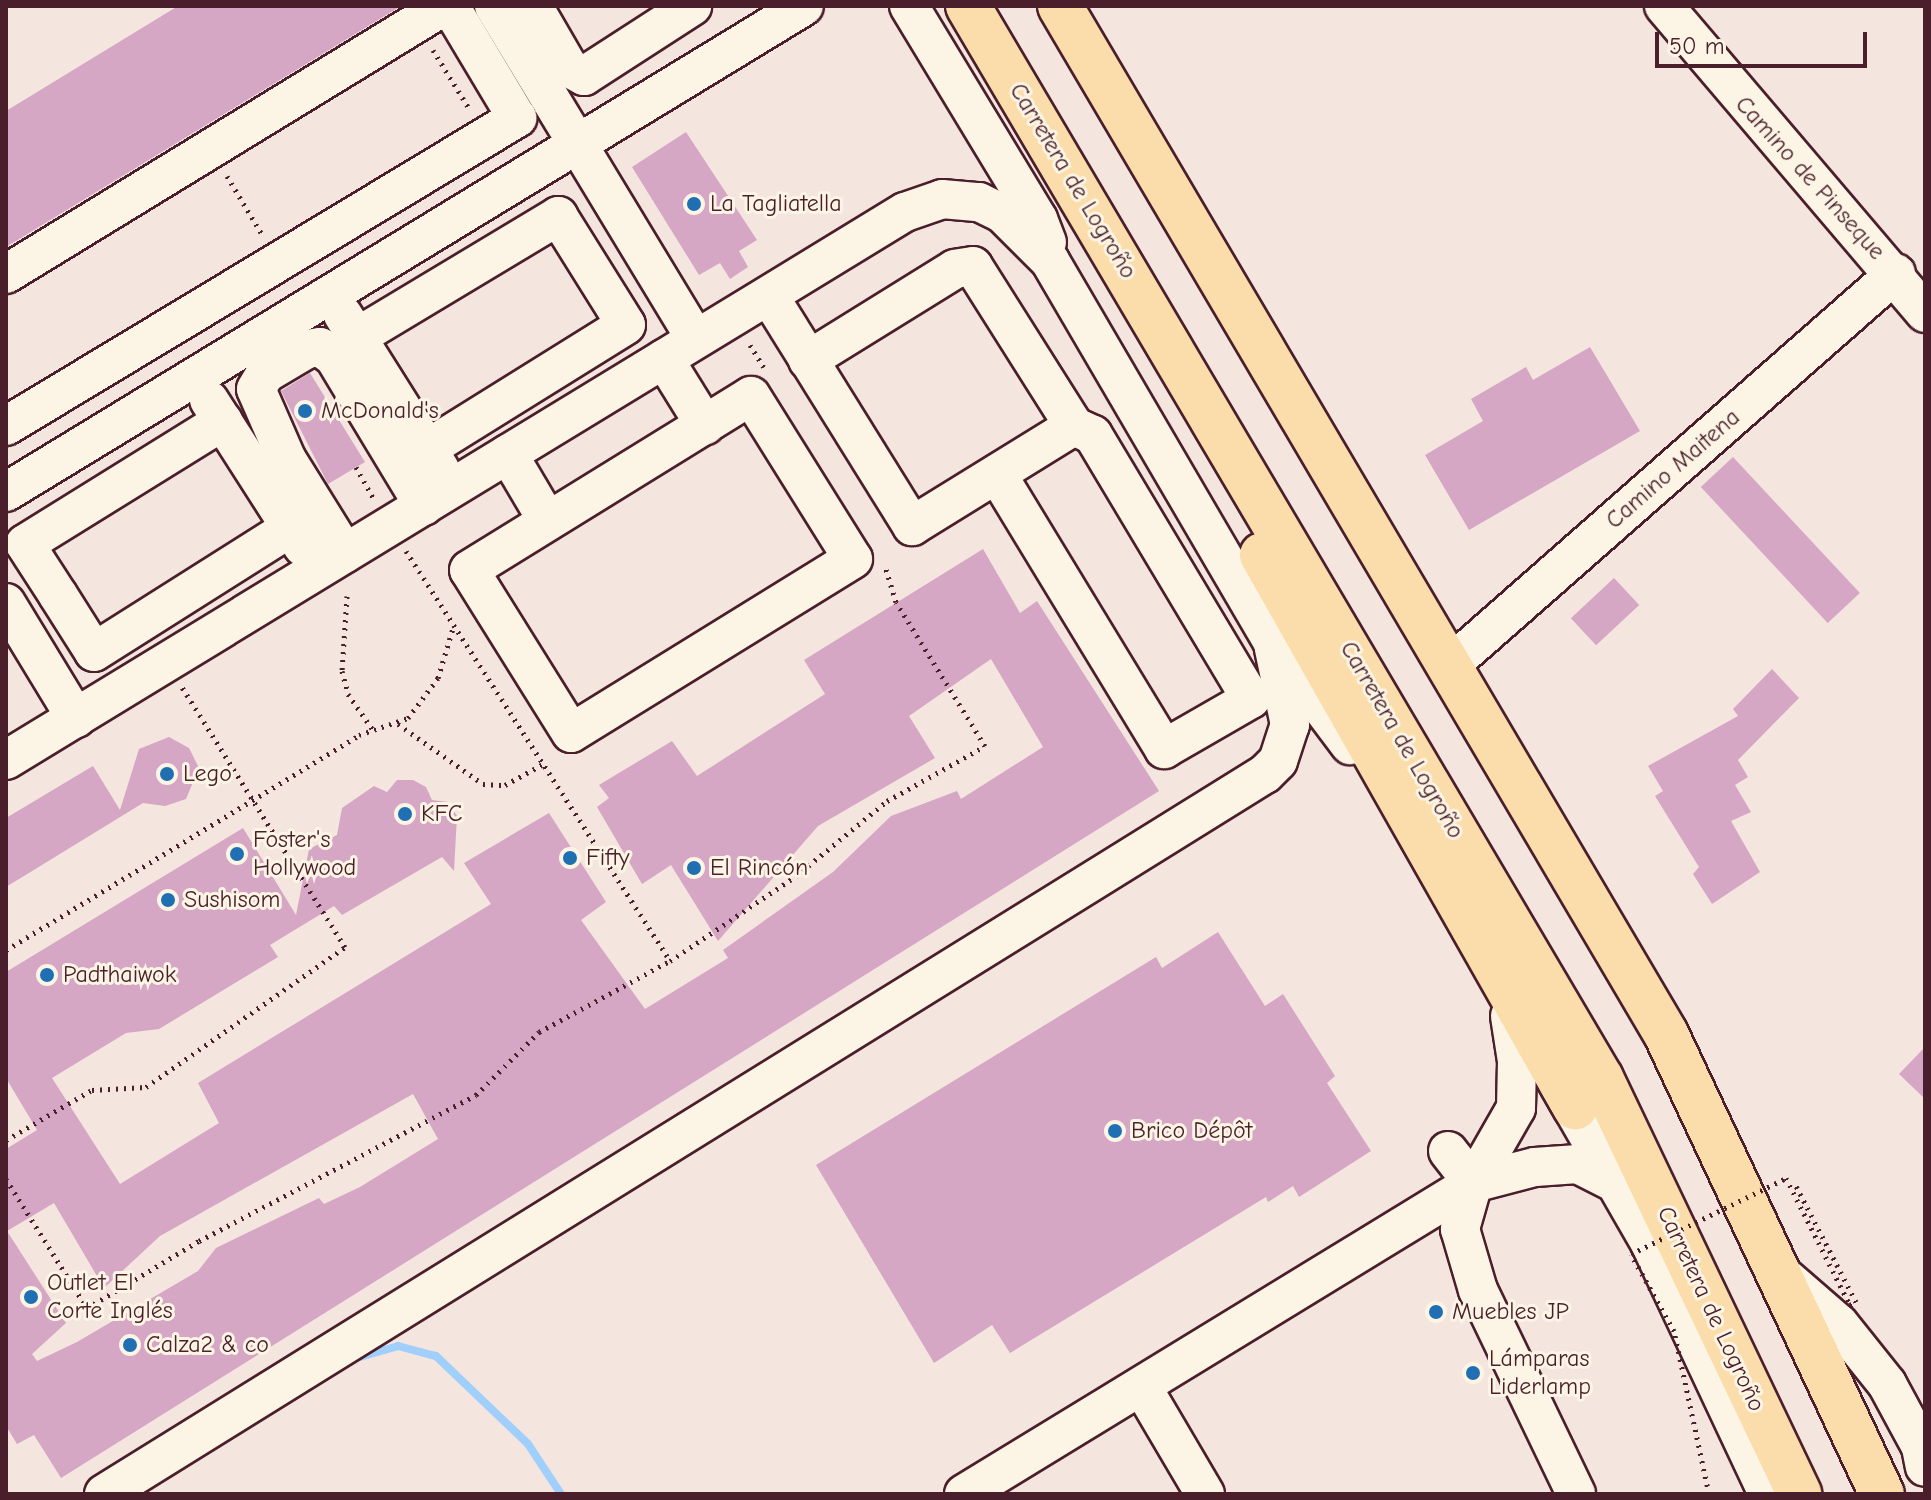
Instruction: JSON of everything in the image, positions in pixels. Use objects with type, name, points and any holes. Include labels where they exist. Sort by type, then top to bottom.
[{"type":"highway","name":"Carretera de Logroño","points":[[968,6],[1601,1078],[1799,1494]]},
{"type":"highway","points":[[1060,6],[1666,1034],[1882,1494]]},
{"type":"highway","points":[[1207,408],[1223,477],[1289,609],[1575,1107]]},
{"type":"street","points":[[6,274],[444,6]]},
{"type":"street","points":[[6,426],[517,118],[450,6]]},
{"type":"street","points":[[494,6],[530,23],[569,68],[584,76],[692,6]]},
{"type":"street","points":[[6,492],[804,6]]},
{"type":"street","points":[[909,6],[1038,219],[1050,261],[1273,643],[1338,725],[1510,1016],[1575,1107],[1619,1185],[1768,1494]]},
{"type":"street","name":"Camino de Pinseque","points":[[1664,6],[1744,106],[1915,292]]},
{"type":"street","points":[[530,23],[579,144],[696,339]]},
{"type":"street","points":[[427,172],[457,219]]},
{"type":"street","points":[[6,760],[905,212],[942,199],[979,202],[1002,213],[1050,261]]},
{"type":"street","points":[[357,337],[558,216],[565,227],[626,325],[427,449]]},
{"type":"street","points":[[808,360],[955,269],[973,266],[1074,426],[1093,435],[1251,699],[1164,749],[997,474]]},
{"type":"street","name":"Camino Maitena","points":[[1449,666],[1915,292]]},
{"type":"street","points":[[331,295],[427,449],[438,497]]},
{"type":"street","points":[[769,296],[912,526],[1074,426]]},
{"type":"street","points":[[203,309],[240,349]]},
{"type":"street","points":[[331,562],[256,389],[265,374],[307,349],[320,347],[334,357],[438,497]]},
{"type":"street","points":[[664,359],[705,425]]},
{"type":"street","points":[[195,377],[290,528],[331,562]]},
{"type":"street","points":[[57,396],[86,443]]},
{"type":"street","points":[[751,396],[853,559],[571,733],[469,570],[547,520],[751,396]]},
{"type":"street","points":[[223,421],[25,544],[94,652],[290,528]]},
{"type":"street","points":[[508,454],[547,520]]},
{"type":"street","points":[[6,603],[76,718]]},
{"type":"street","points":[[104,1494],[1265,774],[1278,761],[1290,725],[1273,643]]},
{"type":"street","points":[[1510,1016],[1517,1061],[1516,1108],[1461,1190],[1460,1229],[1478,1290],[1576,1494]]},
{"type":"street","points":[[1439,1156],[1461,1190]]},
{"type":"street","points":[[964,1494],[1461,1190],[1535,1167],[1578,1164],[1619,1185]]},
{"type":"street","points":[[1776,1269],[1839,1324],[1887,1384],[1921,1447],[1925,1467]]},
{"type":"street","points":[[1142,1387],[1205,1494]]},
{"type":"street","points":[[1923,1494],[1925,1486]]},
{"type":"path","points":[[210,148],[279,262]]},
{"type":"path","points":[[749,343],[773,382]]},
{"type":"path","points":[[356,467],[381,512]]},
{"type":"path","points":[[399,540],[670,961]]},
{"type":"path","points":[[6,1179],[87,1308],[199,1241],[476,1095],[539,1032],[670,961],[796,876],[887,801],[985,746],[896,602],[884,563]]},
{"type":"path","points":[[347,596],[342,671],[352,703],[373,730]]},
{"type":"path","points":[[6,950],[373,730],[398,724],[438,678],[454,625]]},
{"type":"path","points":[[6,1140],[92,1090],[146,1087],[345,947],[179,682]]},
{"type":"path","points":[[398,724],[483,784],[505,785],[543,764]]},
{"type":"path","points":[[1709,1494],[1674,1331],[1631,1254],[1786,1178],[1850,1305],[1856,1302],[1795,1184]]},
{"type":"building","points":[[178,6],[401,6],[6,247],[6,111]]},
{"type":"building","name":"La Tagliatella","points":[[686,132],[757,240],[739,251],[748,267],[730,279],[720,263],[699,275],[632,167]]},
{"type":"building","points":[[1590,347],[1640,431],[1469,530],[1425,455],[1483,421],[1471,399],[1526,367],[1533,380]]},
{"type":"building","name":"McDonald's","points":[[310,373],[365,462],[328,484],[281,391]]},
{"type":"building","points":[[1733,457],[1860,593],[1828,623],[1701,487]]},
{"type":"building","points":[[983,549],[1020,613],[1037,601],[1159,791],[61,1478],[34,1435],[17,1444],[6,1426],[6,1149],[37,1130],[6,1078],[6,972],[243,828],[296,915],[309,849],[337,835],[342,808],[374,786],[387,792],[397,780],[413,780],[426,787],[432,800],[448,802],[457,816],[454,871],[442,857],[342,915],[334,906],[270,945],[278,957],[159,1029],[126,1033],[52,1078],[120,1184],[219,1123],[198,1083],[491,904],[464,863],[549,813],[606,902],[581,920],[645,1009],[728,958],[723,950],[833,872],[891,816],[957,791],[961,799],[1043,747],[991,659],[909,716],[935,758],[818,826],[718,941],[671,865],[642,884],[597,807],[609,798],[599,785],[672,741],[697,776],[825,694],[804,660]],"holes":[[[413,1094],[438,1139],[360,1187],[324,1204],[319,1198],[216,1248],[198,1271],[77,1342],[37,1361],[32,1354],[66,1323],[7,1231],[54,1203],[104,1288],[160,1236]]]},
{"type":"building","points":[[1614,578],[1639,605],[1596,645],[1571,618]]},
{"type":"building","points":[[1772,669],[1799,698],[1738,760],[1748,777],[1735,785],[1751,812],[1731,821],[1760,872],[1712,904],[1693,874],[1699,867],[1655,796],[1663,791],[1648,766],[1738,716],[1733,709]]},
{"type":"building","points":[[169,737],[189,748],[199,768],[186,799],[165,806],[143,803],[6,887],[6,818],[93,766],[120,810],[139,749]]},
{"type":"building","name":"Brico Dépôt","points":[[1218,932],[1265,1006],[1283,994],[1335,1076],[1327,1083],[1371,1151],[1299,1197],[1293,1186],[1268,1202],[1266,1197],[1010,1353],[992,1325],[934,1363],[816,1165],[1156,957],[1162,968]]},
{"type":"building","points":[[1925,1047],[1925,1099],[1899,1074]]},
{"type":"waterway","points":[[360,1357],[398,1346],[436,1356],[528,1444],[561,1494]]},
{"type":"place","name":"La Tagliatella","points":[[694,204]]},
{"type":"place","name":"McDonald's","points":[[305,411]]},
{"type":"place","name":"Lego","points":[[167,774]]},
{"type":"place","name":"KFC","points":[[405,814]]},
{"type":"place","name":"Foster's Hollywood","points":[[237,854]]},
{"type":"place","name":"Fifty","points":[[570,858]]},
{"type":"place","name":"El Rincón","points":[[694,868]]},
{"type":"place","name":"Sushisom","points":[[168,900]]},
{"type":"place","name":"Padthaiwok","points":[[47,975]]},
{"type":"place","name":"Brico Dépôt","points":[[1115,1131]]},
{"type":"place","name":"Outlet El Corte Inglés","points":[[31,1297]]},
{"type":"place","name":"Muebles JP","points":[[1436,1312]]},
{"type":"place","name":"Calza2 & co","points":[[130,1345]]},
{"type":"place","name":"Lámparas Liderlamp","points":[[1473,1373]]}]
